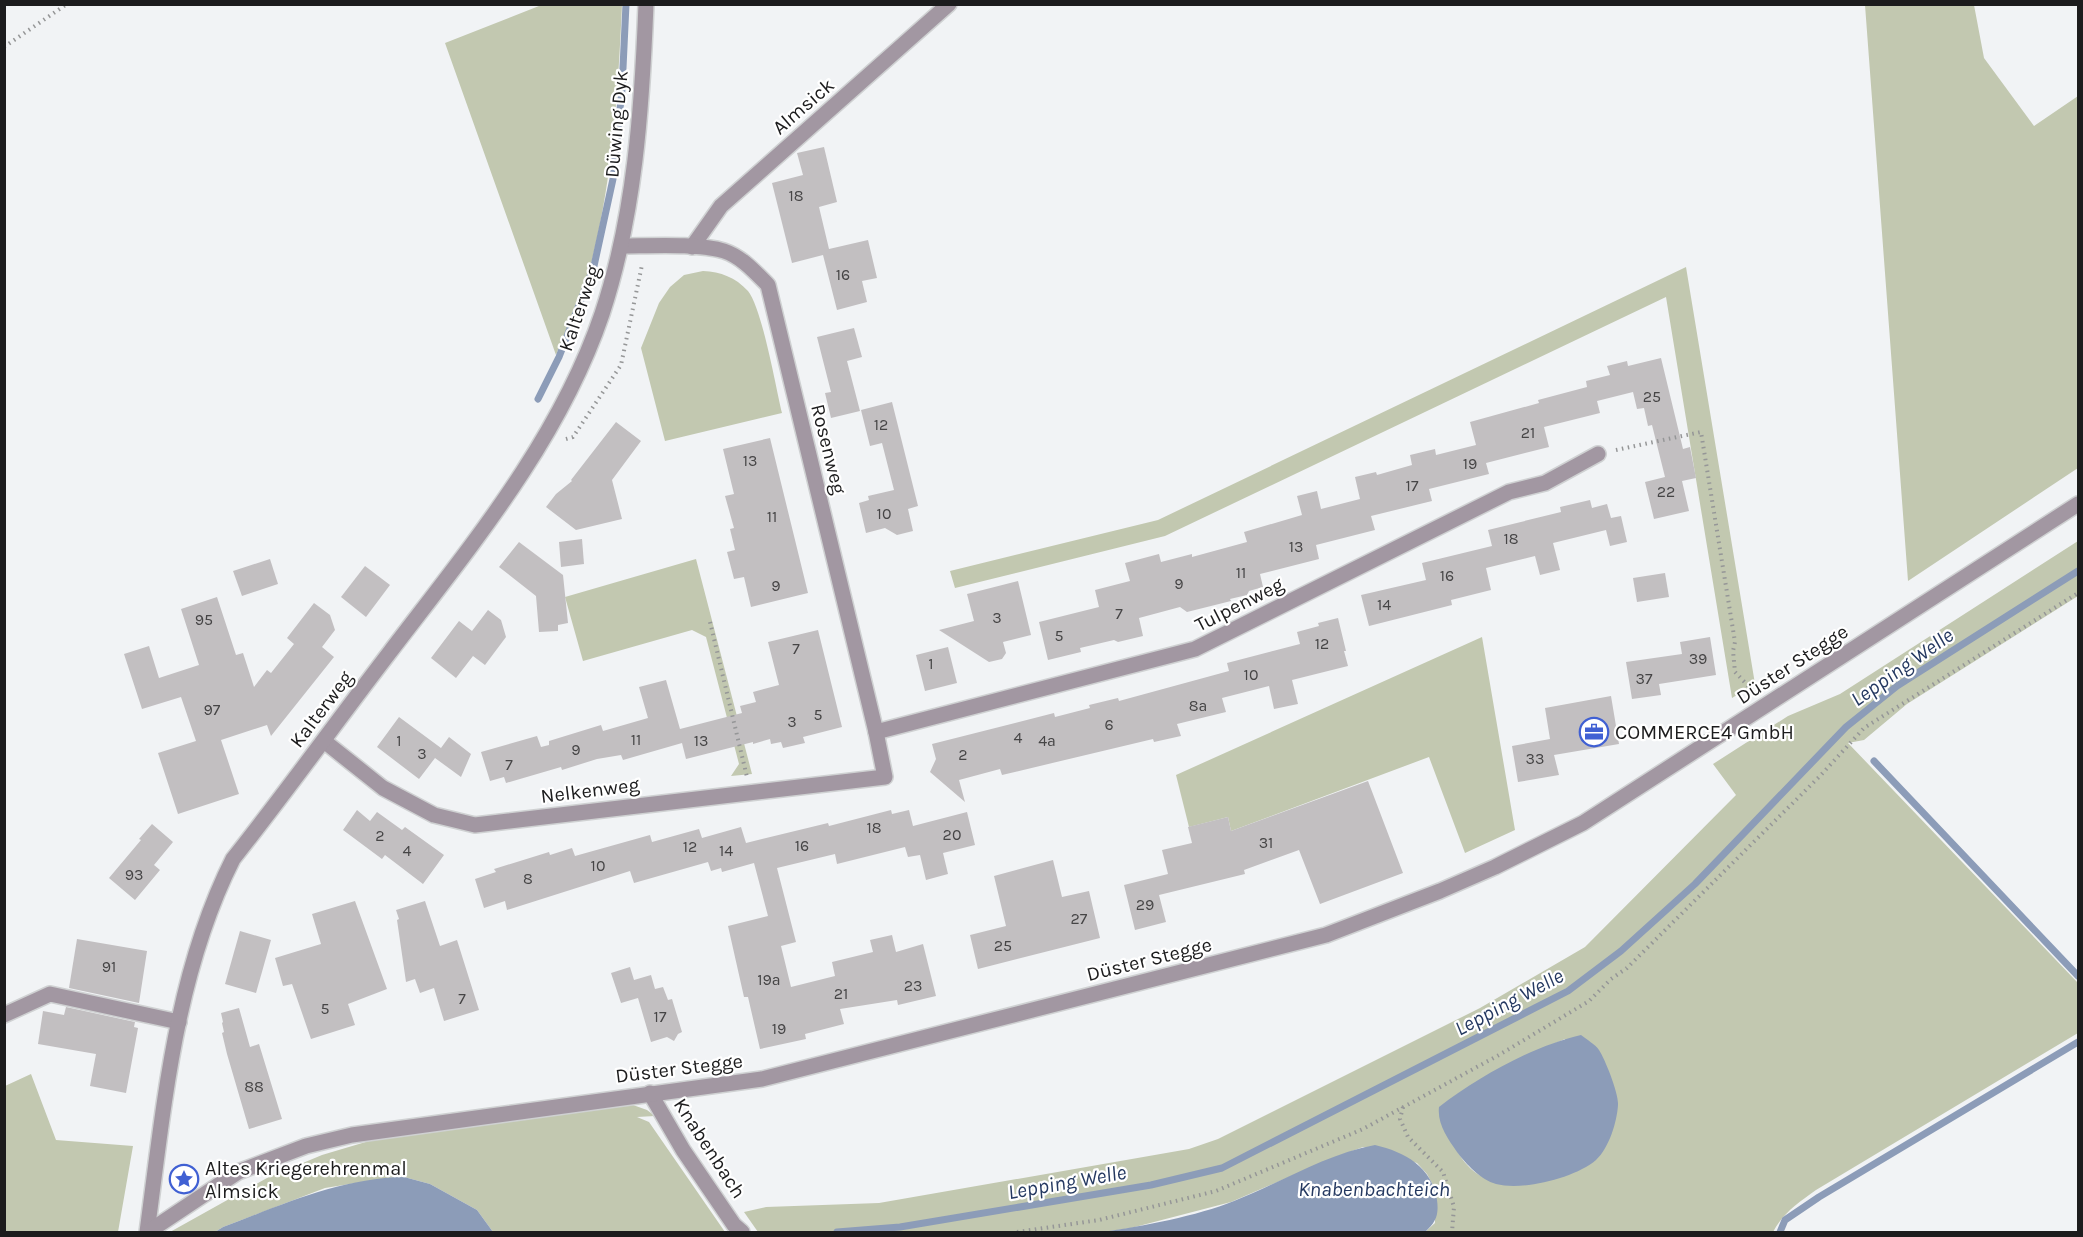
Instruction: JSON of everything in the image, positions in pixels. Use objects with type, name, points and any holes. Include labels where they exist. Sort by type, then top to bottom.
[{"type":"street","name":"Düwing Dyk","points":[[621,246],[633,178],[639,120],[646,4]]},
{"type":"street","name":"Almsick","points":[[692,247],[721,206],[949,4]]},
{"type":"street","name":"Rosenweg","points":[[621,246],[692,247],[724,251],[748,265],[768,285],[885,777]]},
{"type":"street","name":"Kalterweg","points":[[148,1233],[179,1022],[198,940],[215,894],[233,859],[500,507],[538,447],[584,361],[602,314],[621,246]]},
{"type":"street","name":"Tulpenweg","points":[[876,732],[1195,650],[1509,492],[1545,483],[1598,454]]},
{"type":"street","name":"Düster Stegge","points":[[148,1233],[238,1172],[306,1146],[399,1127],[762,1079],[1326,935],[1458,883],[1583,823],[2079,504]]},
{"type":"street","name":"Nelkenweg","points":[[324,741],[384,788],[434,815],[475,825],[885,777]]},
{"type":"street","points":[[4,1015],[50,994],[179,1022]]},
{"type":"street","name":"Knabenbach","points":[[650,1093],[683,1150],[738,1229]]},
{"type":"path","points":[[4,47],[67,4]]},
{"type":"path","points":[[538,447],[573,437],[621,365],[636,303],[646,246]]},
{"type":"path","points":[[1598,454],[1701,432],[1735,642],[1733,651],[1735,672],[1767,705]]},
{"type":"path","points":[[1017,1233],[1099,1220],[1216,1191],[1363,1129],[1500,1055],[1589,1001],[1611,979],[1627,969],[1820,776],[1864,728],[2079,593]]},
{"type":"path","points":[[710,622],[750,792]]},
{"type":"path","points":[[1404,1106],[1400,1119],[1408,1137],[1443,1172],[1454,1207],[1452,1233]]},
{"type":"green space","points":[[544,4],[622,5],[619,69],[605,197],[585,284],[556,355],[445,43]]},
{"type":"green space","points":[[1865,5],[1974,5],[1984,58],[2034,126],[2078,96],[2078,468],[1908,581]]},
{"type":"green space","points":[[1686,267],[1755,684],[1732,698],[1666,297],[1165,536],[955,588],[950,571],[1158,520]]},
{"type":"green space","points":[[703,271],[722,274],[733,279],[748,291],[763,330],[782,413],[665,441],[641,348],[659,303],[670,287],[684,275]]},
{"type":"green space","points":[[2078,541],[2078,596],[1907,704],[1864,740],[1848,743],[2078,983],[2078,1033],[1816,1190],[1786,1214],[1773,1232],[1425,1232],[1435,1223],[1435,1189],[1427,1174],[1417,1163],[1363,1147],[1231,1202],[1131,1228],[1103,1232],[758,1232],[744,1212],[766,1207],[879,1203],[1189,1149],[1218,1139],[1480,1008],[1585,947],[1736,795],[1713,764],[1788,716],[1840,694]],"holes":[[[1565,1039],[1567,1175],[1523,1184],[1494,1182],[1481,1176],[1469,1167],[1456,1149],[1440,1107],[1484,1078]]]},
{"type":"green space","points":[[696,559],[752,774],[731,776],[739,764],[706,637],[692,630],[583,661],[565,597]]},
{"type":"green space","points":[[1482,637],[1515,830],[1465,853],[1429,757],[1231,831],[1228,817],[1189,827],[1176,775]]},
{"type":"green space","points":[[31,1074],[56,1140],[133,1146],[118,1232],[5,1232],[5,1086]]},
{"type":"green space","points":[[633,1105],[655,1116],[637,1117],[649,1122],[725,1232],[493,1232],[477,1210],[430,1184],[404,1177],[325,1188],[215,1232],[170,1232],[267,1178],[322,1155],[369,1141],[462,1125]]},
{"type":"water","points":[[1581,1035],[1602,1054],[1618,1100],[1614,1127],[1601,1155],[1575,1172],[1534,1184],[1507,1186],[1490,1182],[1479,1175],[1461,1157],[1447,1137],[1441,1125],[1439,1107],[1507,1064],[1544,1047]]},
{"type":"water","name":"Knabenbachteich","points":[[1375,1145],[1406,1157],[1423,1170],[1429,1178],[1434,1188],[1438,1210],[1432,1225],[1425,1232],[1103,1232],[1170,1220],[1204,1211],[1251,1194],[1339,1155]]},
{"type":"water","points":[[404,1177],[430,1184],[477,1210],[493,1232],[215,1232],[267,1210],[334,1187]]},
{"type":"building","points":[[824,147],[837,202],[819,207],[829,249],[868,240],[877,278],[862,281],[867,302],[837,310],[823,255],[792,263],[772,183],[803,175],[797,153]]},
{"type":"building","points":[[854,328],[862,357],[847,361],[860,411],[831,418],[825,393],[831,392],[817,337]]},
{"type":"building","points":[[1661,358],[1683,449],[1690,447],[1696,478],[1682,481],[1689,511],[1654,519],[1645,482],[1665,477],[1652,425],[1648,426],[1644,408],[1637,409],[1633,392],[1597,401],[1600,413],[1544,427],[1549,447],[1486,463],[1489,474],[1429,489],[1432,501],[1371,516],[1375,530],[1316,545],[1319,559],[1260,574],[1263,587],[1249,591],[1247,595],[1187,612],[1180,607],[1139,618],[1143,636],[1080,648],[1081,652],[1048,660],[1039,622],[1099,607],[1095,590],[1130,581],[1125,563],[1159,554],[1161,562],[1192,554],[1192,557],[1247,542],[1244,532],[1302,515],[1297,496],[1317,491],[1321,509],[1360,499],[1355,477],[1376,472],[1377,475],[1412,465],[1410,455],[1435,449],[1436,455],[1476,445],[1470,422],[1587,387],[1586,381],[1610,375],[1607,366],[1627,361],[1628,366]]},
{"type":"building","points":[[892,402],[918,506],[908,509],[913,531],[897,535],[885,528],[866,533],[859,503],[869,500],[868,496],[894,490],[882,443],[870,446],[861,410]]},
{"type":"building","points":[[616,422],[641,441],[612,480],[622,519],[576,530],[546,507],[556,494],[572,481]]},
{"type":"building","points":[[770,438],[808,593],[751,607],[744,577],[734,579],[727,552],[735,550],[730,529],[734,528],[725,496],[734,494],[723,449]]},
{"type":"building","points":[[1590,500],[1592,508],[1607,504],[1611,518],[1621,516],[1627,542],[1610,546],[1606,530],[1553,543],[1560,570],[1540,575],[1535,556],[1486,568],[1491,590],[1451,600],[1452,605],[1369,626],[1361,595],[1426,580],[1422,563],[1492,546],[1488,530],[1561,512],[1560,507]]},
{"type":"building","points":[[582,539],[584,564],[561,567],[559,542]]},
{"type":"building","points":[[519,542],[563,575],[568,623],[558,625],[558,631],[539,632],[536,596],[499,567]]},
{"type":"building","points":[[270,559],[278,584],[242,596],[233,571]]},
{"type":"building","points":[[365,566],[390,585],[366,617],[341,597]]},
{"type":"building","points":[[1665,573],[1669,597],[1637,602],[1633,578]]},
{"type":"building","points":[[1018,581],[1031,635],[1003,642],[1006,653],[1002,659],[989,662],[939,630],[974,621],[967,594]]},
{"type":"building","points":[[217,597],[236,655],[243,653],[254,687],[267,670],[271,673],[294,644],[287,638],[314,603],[330,615],[335,630],[322,647],[334,657],[271,736],[267,725],[221,740],[239,794],[178,814],[158,753],[196,741],[181,697],[142,709],[124,654],[149,646],[159,678],[199,665],[181,609]]},
{"type":"building","points":[[488,610],[501,620],[506,637],[485,665],[473,656],[456,678],[431,658],[459,621],[472,631]]},
{"type":"building","points":[[1338,618],[1348,666],[1292,680],[1298,704],[1274,709],[1269,686],[1222,698],[1226,712],[1177,724],[1181,736],[1154,742],[1153,739],[1002,775],[1000,769],[959,780],[965,802],[930,772],[936,759],[932,744],[1054,713],[1055,717],[1090,708],[1089,705],[1118,698],[1119,701],[1229,671],[1227,663],[1300,644],[1297,632]]},
{"type":"building","points":[[818,630],[842,727],[803,737],[805,743],[783,748],[781,742],[771,744],[770,739],[686,759],[682,743],[623,760],[621,755],[597,759],[562,770],[561,767],[506,783],[504,777],[490,781],[481,752],[537,736],[541,747],[549,745],[549,741],[601,725],[603,731],[648,718],[639,687],[666,680],[680,729],[742,713],[740,706],[756,702],[753,692],[779,685],[768,642]]},
{"type":"building","points":[[1710,637],[1716,675],[1659,684],[1661,695],[1632,699],[1626,662],[1682,654],[1680,642]]},
{"type":"building","points":[[948,647],[957,683],[925,691],[916,655]]},
{"type":"building","points":[[1611,696],[1619,744],[1554,755],[1559,775],[1518,782],[1512,746],[1550,739],[1545,708]]},
{"type":"building","points":[[399,717],[441,748],[449,737],[471,754],[461,777],[435,758],[419,779],[377,747]]},
{"type":"building","points":[[1368,781],[1403,873],[1320,904],[1299,850],[1244,870],[1245,874],[1159,895],[1166,922],[1135,930],[1124,885],[1168,874],[1162,850],[1192,843],[1188,827],[1228,817],[1231,831]]},
{"type":"building","points":[[357,810],[370,821],[377,812],[402,830],[405,827],[444,855],[423,884],[385,855],[382,859],[343,830]]},
{"type":"building","points":[[891,810],[892,814],[909,810],[913,826],[967,812],[975,845],[943,853],[948,874],[926,880],[920,855],[908,857],[905,847],[837,864],[835,854],[777,868],[796,942],[781,946],[791,987],[835,976],[832,962],[873,952],[870,940],[892,935],[896,952],[923,944],[936,996],[898,1005],[897,1000],[840,1009],[844,1024],[805,1034],[806,1039],[760,1049],[748,997],[744,997],[728,926],[768,916],[754,863],[722,872],[721,868],[711,871],[708,862],[634,883],[630,871],[507,910],[505,901],[484,908],[475,879],[496,872],[494,869],[549,852],[550,855],[572,848],[575,856],[650,835],[652,842],[699,829],[702,838],[741,827],[746,843],[828,823],[829,826]]},
{"type":"building","points":[[152,824],[173,842],[154,865],[160,870],[135,900],[109,878]]},
{"type":"building","points":[[1053,860],[1062,897],[1089,891],[1100,938],[978,969],[970,935],[1006,926],[994,876]]},
{"type":"building","points":[[355,901],[387,989],[348,1004],[355,1025],[311,1039],[292,984],[283,986],[275,958],[321,944],[312,914]]},
{"type":"building","points":[[425,901],[440,946],[457,940],[479,1010],[444,1021],[434,988],[420,993],[415,979],[406,982],[396,910]]},
{"type":"building","points":[[240,931],[271,940],[256,993],[225,984]]},
{"type":"building","points":[[77,939],[147,951],[139,1003],[69,988]]},
{"type":"building","points":[[630,967],[634,980],[651,975],[655,989],[663,987],[668,1000],[672,999],[682,1032],[674,1041],[667,1037],[651,1042],[638,998],[621,1003],[611,973]]},
{"type":"building","points":[[66,1007],[135,1022],[134,1027],[138,1028],[126,1093],[90,1086],[96,1054],[38,1044],[43,1011],[64,1015]]},
{"type":"building","points":[[239,1008],[250,1047],[259,1044],[282,1119],[249,1129],[222,1033],[224,1032],[221,1013]]},
{"type":"waterway","points":[[538,399],[559,357],[594,266],[613,179],[622,89],[626,4]]},
{"type":"waterway","name":"Lepping Welle","points":[[837,1232],[900,1227],[1151,1185],[1222,1168],[1568,991],[1621,951],[1695,884],[1846,727],[1897,686],[2078,571]]},
{"type":"waterway","points":[[1874,761],[2078,976]]},
{"type":"waterway","points":[[1780,1232],[1785,1220],[1819,1197],[2078,1042]]},
{"type":"place","name":"COMMERCE4 GmbH","points":[[1594,732]]},
{"type":"place","name":"Altes Kriegerehrenmal Almsick","points":[[184,1179]]}]
